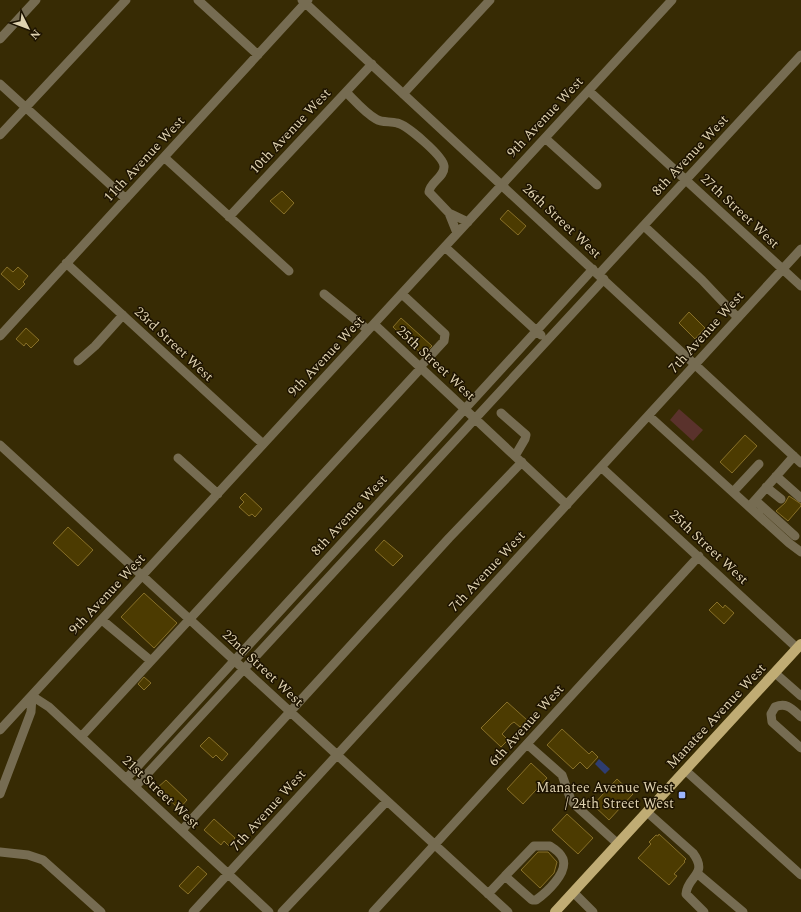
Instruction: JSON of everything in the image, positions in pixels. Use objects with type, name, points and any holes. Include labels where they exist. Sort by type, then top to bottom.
[{"type":"main road","name":"Manatee Avenue West","points":[[555,912],[799,646]]},
{"type":"street","points":[[0,39],[36,0]]},
{"type":"street","points":[[0,135],[126,0]]},
{"type":"street","points":[[198,0],[258,56]]},
{"type":"street","points":[[403,94],[490,0]]},
{"type":"street","name":"9th Avenue West","points":[[0,730],[672,0]]},
{"type":"street","name":"11th Avenue West","points":[[0,336],[258,56],[306,1]]},
{"type":"street","name":"26th Street West","points":[[306,1],[403,94],[502,184],[801,463]]},
{"type":"street","name":"8th Avenue West","points":[[126,778],[537,331],[598,274],[644,226],[801,55]]},
{"type":"street","name":"10th Avenue West","points":[[229,217],[372,64]]},
{"type":"street","points":[[0,84],[126,200]]},
{"type":"street","name":"27th Street West","points":[[589,91],[801,286]]},
{"type":"street","points":[[346,92],[376,120],[397,122],[405,126],[439,156],[444,165],[444,169],[430,188],[429,192],[449,213],[468,222]]},
{"type":"street","points":[[545,138],[597,186]]},
{"type":"street","points":[[164,158],[289,271]]},
{"type":"street","points":[[449,213],[457,233]]},
{"type":"street","points":[[644,226],[702,280],[738,318]]},
{"type":"street","points":[[445,247],[546,340]]},
{"type":"street","name":"7th Avenue West","points":[[193,912],[801,249]]},
{"type":"street","name":"23rd Street West","points":[[66,264],[263,444]]},
{"type":"street","name":"8th Avenue West","points":[[135,787],[546,340],[598,274]]},
{"type":"street","name":"25th Street West","points":[[324,294],[371,327],[420,367],[567,505]]},
{"type":"street","points":[[81,737],[444,341],[444,334],[402,294]]},
{"type":"street","points":[[78,361],[95,346],[123,316]]},
{"type":"street","points":[[501,413],[526,435],[526,439],[515,456]]},
{"type":"street","points":[[649,416],[789,543],[801,552]]},
{"type":"street","name":"22nd Street West","points":[[0,445],[508,912]]},
{"type":"street","points":[[749,507],[794,456]]},
{"type":"street","points":[[178,458],[218,494]]},
{"type":"street","points":[[182,830],[449,538],[522,462]]},
{"type":"street","points":[[733,492],[759,464]]},
{"type":"street","name":"25th Street West","points":[[601,467],[799,646]]},
{"type":"street","points":[[776,476],[801,498]]},
{"type":"street","points":[[766,487],[781,500]]},
{"type":"street","points":[[755,500],[798,533],[789,543]]},
{"type":"street","name":"6th Avenue West","points":[[373,912],[699,556]]},
{"type":"street","points":[[102,620],[151,662]]},
{"type":"street","points":[[775,673],[801,696]]},
{"type":"street","points":[[0,794],[32,712],[32,696]]},
{"type":"street","name":"21st Street West","points":[[32,696],[49,707],[269,912]]},
{"type":"street","points":[[801,717],[787,705],[780,704],[775,707],[771,714],[772,722],[801,748]]},
{"type":"street","points":[[527,744],[562,775],[571,800],[575,805],[618,844]]},
{"type":"street","points":[[685,770],[801,875]]},
{"type":"street","points":[[282,912],[387,801]]},
{"type":"street","points":[[647,812],[693,853],[699,866],[698,874],[687,888],[686,894],[704,912]]},
{"type":"street","points":[[488,894],[505,876],[534,846],[547,845],[558,852],[564,861],[562,872],[540,897],[532,900],[505,876]]},
{"type":"street","points":[[0,852],[28,855],[43,860],[101,912]]},
{"type":"street","points":[[698,874],[743,912]]},
{"type":"street","points":[[573,892],[593,912]]},
{"type":"shaded area","points":[[679,409],[703,430],[693,441],[670,420]]},
{"type":"water","points":[[599,759],[610,769],[605,774],[595,764]]},
{"type":"building","points":[[282,191],[294,203],[284,214],[270,201]]},
{"type":"building","points":[[508,210],[526,226],[518,235],[500,219]]},
{"type":"building","points":[[7,267],[13,272],[18,267],[28,276],[23,282],[25,284],[19,290],[1,274]]},
{"type":"building","points":[[689,312],[705,328],[695,339],[679,323]]},
{"type":"building","points":[[401,318],[432,346],[423,355],[393,327]]},
{"type":"building","points":[[26,328],[39,340],[31,348],[26,343],[24,346],[16,339]]},
{"type":"building","points":[[745,435],[757,446],[732,473],[720,462]]},
{"type":"building","points":[[245,493],[262,509],[255,517],[252,514],[249,516],[239,507],[244,502],[240,498]]},
{"type":"building","points":[[789,496],[801,504],[801,506],[788,521],[776,511],[785,503]]},
{"type":"building","points":[[68,527],[93,550],[78,566],[53,543]]},
{"type":"building","points":[[384,540],[403,556],[393,566],[375,550]]},
{"type":"building","points":[[144,593],[177,623],[154,648],[121,617]]},
{"type":"building","points":[[717,602],[723,608],[725,605],[734,613],[724,624],[709,610]]},
{"type":"building","points":[[144,677],[151,683],[144,690],[138,684]]},
{"type":"building","points":[[507,702],[527,720],[520,727],[514,722],[511,724],[502,734],[508,740],[501,747],[481,728]]},
{"type":"building","points":[[562,729],[589,754],[592,751],[598,757],[587,769],[580,762],[573,769],[547,745]]},
{"type":"building","points":[[209,737],[228,754],[222,761],[216,755],[213,758],[200,746]]},
{"type":"building","points":[[531,763],[547,778],[523,804],[507,789]]},
{"type":"building","points":[[617,779],[633,794],[609,820],[593,805]]},
{"type":"building","points":[[166,780],[187,800],[179,809],[157,788]]},
{"type":"building","points":[[567,814],[593,838],[578,854],[552,830]]},
{"type":"building","points":[[214,819],[235,838],[229,846],[224,841],[221,845],[204,830]]},
{"type":"building","points":[[659,834],[686,859],[674,874],[677,876],[669,885],[638,858],[651,844],[649,842]]},
{"type":"building","points":[[538,852],[548,852],[557,862],[554,873],[540,888],[521,870]]},
{"type":"building","points":[[198,866],[207,874],[188,894],[179,886]]},
{"type":"place","name":"Manatee Avenue West / 24th Street West","points":[[682,795]]}]
